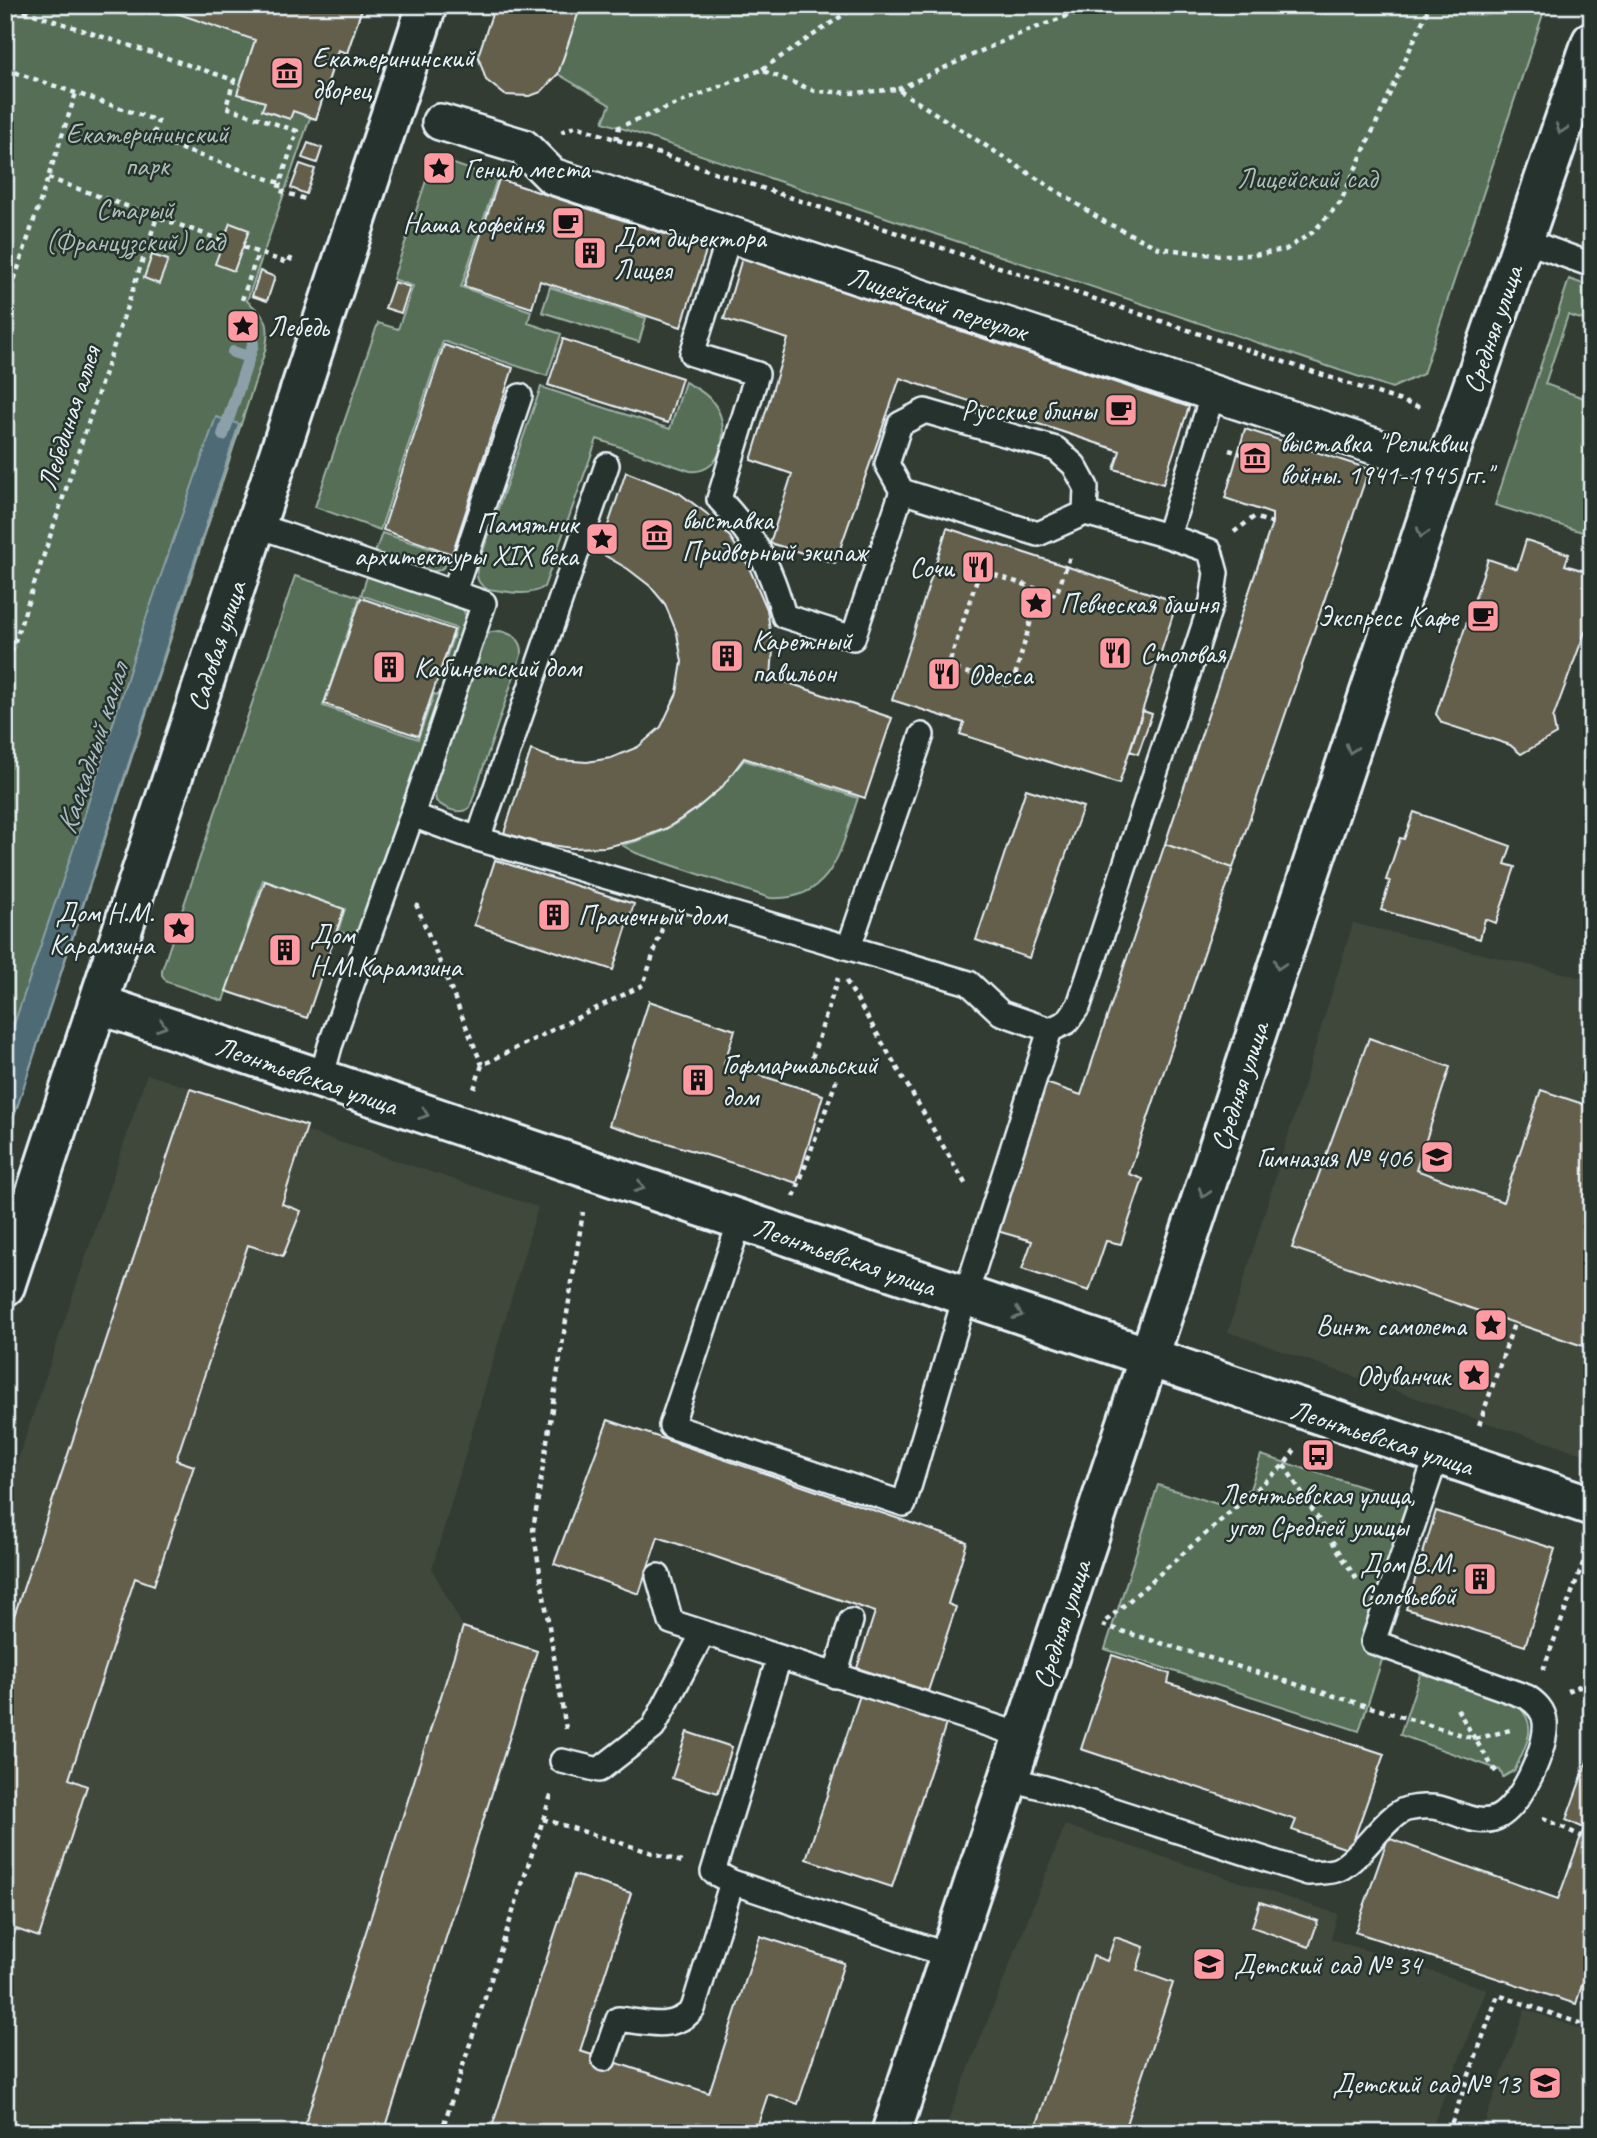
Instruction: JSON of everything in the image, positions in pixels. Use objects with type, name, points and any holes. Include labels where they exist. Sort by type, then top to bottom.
[{"type":"street","name":"Садовая улица","points":[[5,1286],[427,5]]},
{"type":"street","name":"Средняя улица","points":[[891,2133],[1444,468],[1592,41]]},
{"type":"street","name":"Лицейский переулок","points":[[440,122],[523,148],[552,176],[1444,468]]},
{"type":"street","name":"Леонтьевская улица","points":[[98,1004],[1592,1506]]},
{"type":"lane","points":[[730,234],[692,354],[757,374],[719,499],[760,550],[774,579],[785,616],[853,638],[902,491]]},
{"type":"lane","points":[[1523,240],[1592,265]]},
{"type":"lane","points":[[1168,536],[1213,393]]},
{"type":"lane","points":[[454,592],[520,397]]},
{"type":"lane","points":[[412,815],[478,839],[969,983],[1001,1013],[1050,1030],[1067,1022],[1079,1005],[1212,601],[1216,573],[1210,551],[1168,536],[1085,513],[1038,534],[902,491],[887,464],[900,424],[925,411],[1056,449],[1074,465],[1086,487],[1085,513]]},
{"type":"lane","points":[[478,839],[607,465]]},
{"type":"lane","points":[[256,526],[484,603],[330,1046],[321,1079]]},
{"type":"lane","points":[[849,947],[922,735]]},
{"type":"lane","points":[[740,1221],[671,1426],[904,1504],[965,1297],[1050,1030]]},
{"type":"lane","points":[[1009,1779],[1045,1788],[1308,1873],[1337,1870],[1360,1855],[1379,1831],[1405,1810],[1437,1808],[1473,1820],[1495,1819],[1515,1804],[1526,1787],[1544,1736],[1545,1720],[1539,1706],[1527,1697],[1373,1642],[1437,1455]]},
{"type":"lane","points":[[658,1576],[671,1622],[1024,1736]]},
{"type":"lane","points":[[835,1676],[851,1621]]},
{"type":"lane","points":[[562,1760],[599,1770],[653,1728],[703,1633]]},
{"type":"lane","points":[[604,2059],[618,2019],[668,2024],[686,2018],[693,2009],[722,1877],[779,1658]]},
{"type":"lane","points":[[722,1877],[950,1956]]},
{"type":"path","points":[[6,5],[234,80],[226,107],[297,131],[278,190],[308,200]]},
{"type":"path","points":[[616,140],[619,127],[761,70],[858,5]]},
{"type":"path","points":[[761,70],[815,91],[856,93],[897,89],[1014,36],[1096,5]]},
{"type":"path","points":[[897,89],[1105,222],[1159,248],[1213,255],[1253,256],[1285,250],[1312,232],[1340,203],[1430,5]]},
{"type":"path","points":[[5,69],[158,121],[152,139],[280,183]]},
{"type":"path","points":[[6,306],[76,93]]},
{"type":"path","points":[[523,148],[576,126],[1423,408]]},
{"type":"path","points":[[48,178],[224,241]]},
{"type":"path","name":"Лебединая аллея","points":[[5,671],[157,217]]},
{"type":"path","points":[[243,247],[289,260]]},
{"type":"path","points":[[242,300],[258,253]]},
{"type":"path","points":[[1036,603],[1012,685],[948,667],[980,570],[1056,595],[1085,513]]},
{"type":"path","points":[[1210,551],[1254,517],[1272,523]]},
{"type":"path","points":[[397,857],[482,1065],[473,1094]]},
{"type":"path","points":[[482,1065],[643,985],[674,896]]},
{"type":"path","points":[[809,1067],[840,972],[968,1189]]},
{"type":"path","points":[[793,1201],[838,1076]]},
{"type":"path","points":[[441,2133],[562,1760],[567,1726],[533,1530],[583,1212]]},
{"type":"path","points":[[1478,1429],[1514,1324]]},
{"type":"path","points":[[1296,1447],[1284,1465],[1101,1625],[1475,1739],[1429,1662]]},
{"type":"path","points":[[1284,1465],[1381,1618]]},
{"type":"path","points":[[1532,1700],[1589,1546]]},
{"type":"path","points":[[543,1819],[722,1877]]},
{"type":"path","points":[[1448,2133],[1498,1995],[1579,2023],[1592,2020]]},
{"type":"shaded area","name":"Гимназия № 406","points":[[1353,923],[1592,980],[1592,1457],[1228,1332]]},
{"type":"shaded area","points":[[147,1074],[307,1126],[306,1131],[538,1207],[432,1569],[463,1627],[537,1651],[384,2133],[5,2133],[5,1498]]},
{"type":"shaded area","name":"Детский сад № 34","points":[[1065,1825],[1338,1914],[1331,1939],[1487,1989],[1430,2133],[943,2133]]},
{"type":"shaded area","name":"Детский сад № 13","points":[[1525,2009],[1592,2033],[1592,2133],[1481,2133]]},
{"type":"green space","name":"Старый (Французский) сад","points":[[5,5],[363,5],[347,53],[338,51],[316,119],[310,118],[247,301],[260,312],[266,322],[268,334],[265,351],[5,1144]]},
{"type":"green space","name":"Лицейский сад","points":[[581,5],[1546,5],[1423,374],[1392,388],[603,122],[610,105],[558,74]]},
{"type":"green space","points":[[434,157],[497,179],[461,287],[531,311],[528,323],[561,334],[547,376],[443,341],[380,530],[315,507],[378,323],[398,329],[413,286],[393,279]]},
{"type":"green space","points":[[1569,279],[1592,287],[1590,322],[1568,315],[1545,384],[1592,401],[1592,535],[1495,505]]},
{"type":"green space","points":[[550,287],[646,318],[639,342],[542,312]]},
{"type":"green space","points":[[685,382],[712,401],[721,419],[723,430],[720,450],[709,466],[690,471],[597,439],[544,587],[531,592],[516,593],[487,589],[481,585],[477,578],[477,568],[541,387],[670,429]]},
{"type":"green space","points":[[382,533],[451,555],[439,570],[414,568],[375,553]]},
{"type":"green space","points":[[368,574],[462,609],[466,626],[449,679],[440,676],[456,628],[361,595]]},
{"type":"green space","points":[[295,576],[360,597],[323,706],[418,739],[434,694],[443,696],[356,938],[338,931],[345,909],[263,880],[223,1001],[167,982],[162,970]]},
{"type":"green space","points":[[500,631],[516,638],[522,652],[470,807],[462,811],[453,810],[436,801],[434,787],[484,637],[491,632]]},
{"type":"green space","points":[[744,760],[858,798],[832,868],[808,891],[791,897],[770,898],[636,853],[622,845],[658,833],[690,814],[718,789]]},
{"type":"green space","points":[[1261,1455],[1431,1509],[1359,1731],[1105,1649],[1158,1485],[1217,1504],[1250,1489]]},
{"type":"green space","points":[[1422,1669],[1516,1704],[1524,1712],[1528,1720],[1529,1736],[1515,1770],[1503,1777],[1500,1770],[1400,1735]]},
{"type":"water","points":[[216,417],[239,424],[5,1144],[5,1051],[81,826],[144,624]]},
{"type":"building","name":"Екатерининский дворец","points":[[153,5],[363,5],[347,53],[338,50],[316,119],[293,111],[290,119],[262,110],[265,102],[237,94],[255,40]]},
{"type":"building","points":[[495,5],[581,5],[558,74],[541,92],[530,96],[505,95],[486,80],[478,56]]},
{"type":"building","points":[[308,143],[322,148],[317,163],[302,158]]},
{"type":"building","points":[[300,164],[315,169],[306,194],[291,188]]},
{"type":"building","name":"Дом директора Лицея","points":[[499,179],[707,248],[681,327],[540,281],[532,308],[464,286]]},
{"type":"building","points":[[230,223],[249,230],[234,271],[215,264]]},
{"type":"building","points":[[152,255],[168,260],[159,284],[144,278]]},
{"type":"building","points":[[742,258],[1189,407],[1163,484],[1114,469],[1120,451],[900,378],[835,563],[770,543],[792,474],[751,460],[788,339],[724,319]]},
{"type":"building","points":[[260,271],[275,277],[267,301],[252,296]]},
{"type":"building","points":[[394,282],[410,287],[401,313],[385,308]]},
{"type":"building","points":[[563,339],[682,378],[668,423],[548,385]]},
{"type":"building","points":[[444,345],[513,368],[452,554],[383,530]]},
{"type":"building","points":[[1245,429],[1369,469],[1233,868],[1165,844],[1272,523],[1272,514],[1225,498]]},
{"type":"building","name":"Каретный павильон","points":[[626,472],[679,493],[706,513],[730,537],[748,565],[767,609],[773,650],[771,677],[892,718],[865,798],[744,758],[722,787],[696,809],[667,828],[636,840],[605,847],[571,848],[538,843],[504,833],[531,750],[558,760],[587,762],[611,758],[638,747],[661,727],[677,693],[682,662],[677,633],[665,604],[650,586],[599,552]]},
{"type":"building","points":[[947,528],[1177,602],[1119,784],[960,734],[964,723],[892,700]]},
{"type":"building","points":[[1526,540],[1569,554],[1565,565],[1592,573],[1592,634],[1585,632],[1553,718],[1556,734],[1521,754],[1510,745],[1442,723],[1436,714],[1488,559],[1517,569]]},
{"type":"building","name":"Кабинетский дом","points":[[361,598],[454,630],[418,736],[324,704]]},
{"type":"building","points":[[1143,711],[1152,714],[1138,754],[1130,751]]},
{"type":"building","points":[[1026,789],[1083,807],[1029,958],[976,940]]},
{"type":"building","points":[[1414,812],[1511,846],[1505,864],[1515,867],[1496,923],[1485,919],[1480,939],[1381,910],[1390,881],[1386,880],[1400,838],[1404,839]]},
{"type":"building","points":[[1165,844],[1233,868],[1129,1174],[1143,1179],[1121,1244],[1106,1241],[1089,1291],[1022,1269],[1032,1241],[997,1231],[1046,1083],[1081,1095]]},
{"type":"building","name":"Прачечный дом","points":[[495,860],[634,904],[613,970],[474,925]]},
{"type":"building","name":"Дом Н.М.Карамзина","points":[[265,881],[344,909],[307,1018],[226,991]]},
{"type":"building","name":"Гофмаршальский дом","points":[[649,1001],[735,1030],[724,1064],[823,1095],[797,1183],[609,1125]]},
{"type":"building","points":[[1369,1038],[1450,1067],[1416,1170],[1503,1202],[1541,1090],[1592,1107],[1592,1211],[1584,1233],[1592,1235],[1592,1349],[1292,1248]]},
{"type":"building","points":[[190,1089],[307,1126],[282,1204],[301,1211],[283,1256],[248,1245],[176,1460],[194,1466],[154,1585],[135,1578],[69,1779],[87,1786],[39,1937],[16,1929],[5,1961],[5,1643]]},
{"type":"building","points":[[608,1420],[967,1542],[948,1604],[956,1607],[928,1691],[857,1668],[875,1612],[658,1537],[639,1594],[554,1564]]},
{"type":"building","name":"Дом В.М. Соловьевой","points":[[1436,1511],[1555,1549],[1525,1646],[1406,1609]]},
{"type":"building","points":[[463,1627],[537,1651],[384,2133],[302,2133]]},
{"type":"building","points":[[1112,1655],[1170,1674],[1168,1683],[1384,1754],[1350,1850],[1292,1830],[1296,1820],[1081,1749]]},
{"type":"building","points":[[860,1695],[946,1724],[892,1887],[806,1859]]},
{"type":"building","points":[[687,1732],[732,1747],[718,1793],[672,1778]]},
{"type":"building","points":[[1592,1748],[1592,1953],[1576,2004],[1355,1932],[1388,1838],[1558,1899],[1584,1828],[1566,1820]]},
{"type":"building","points":[[574,1875],[631,1893],[580,2051],[709,2093],[760,1936],[844,1963],[798,2104],[768,2094],[755,2133],[490,2133]]},
{"type":"building","points":[[1260,1902],[1318,1921],[1309,1947],[1252,1927]]},
{"type":"building","points":[[1115,1937],[1144,1947],[1137,1970],[1173,1983],[1123,2133],[1034,2133],[1093,1956],[1107,1961]]},
{"type":"waterway","points":[[223,435],[253,345],[252,333],[243,326]]},
{"type":"waterway","points":[[233,352],[249,357]]},
{"type":"place","name":"Екатерининский дворец","points":[[287,73]]},
{"type":"place","name":"Гению места","points":[[439,168]]},
{"type":"place","name":"Наша кофейня","points":[[568,223]]},
{"type":"place","name":"Дом директора Лицея","points":[[590,253]]},
{"type":"place","name":"Лебедь","points":[[243,326]]},
{"type":"place","name":"Русские блины","points":[[1121,410]]},
{"type":"place","name":"выставка \"Реликвии войны. 1941-1945 гг.\"","points":[[1255,458]]},
{"type":"place","name":"выставка Придворный экипаж","points":[[657,535]]},
{"type":"place","name":"Памятник архитектуры XIX века","points":[[602,539]]},
{"type":"place","name":"Сочи","points":[[978,567]]},
{"type":"place","name":"Певческая башня","points":[[1036,603]]},
{"type":"place","name":"Экспресс Кафе","points":[[1483,616]]},
{"type":"place","name":"Столовая","points":[[1115,653]]},
{"type":"place","name":"Каретный павильон","points":[[727,656]]},
{"type":"place","name":"Кабинетский дом","points":[[389,667]]},
{"type":"place","name":"Одесса","points":[[944,674]]},
{"type":"place","name":"Прачечный дом","points":[[554,915]]},
{"type":"place","name":"Дом Н.М. Карамзина","points":[[179,928]]},
{"type":"place","name":"Дом Н.М.Карамзина","points":[[285,950]]},
{"type":"place","name":"Гофмаршальский дом","points":[[698,1080]]},
{"type":"place","name":"Гимназия № 406","points":[[1437,1157]]},
{"type":"place","name":"Винт самолета","points":[[1491,1325]]},
{"type":"place","name":"Одуванчик","points":[[1474,1375]]},
{"type":"place","name":"Леонтьевская улица, угол Средней улицы","points":[[1318,1455]]},
{"type":"place","name":"Дом В.М. Соловьевой","points":[[1480,1579]]},
{"type":"place","name":"Детский сад № 34","points":[[1209,1964]]},
{"type":"place","name":"Детский сад № 13","points":[[1545,2083]]},
{"type":"park label","name":"Екатерининский парк","points":[[147,149]]},
{"type":"water label","name":"Каскадный канал","points":[[92,749]]}]
